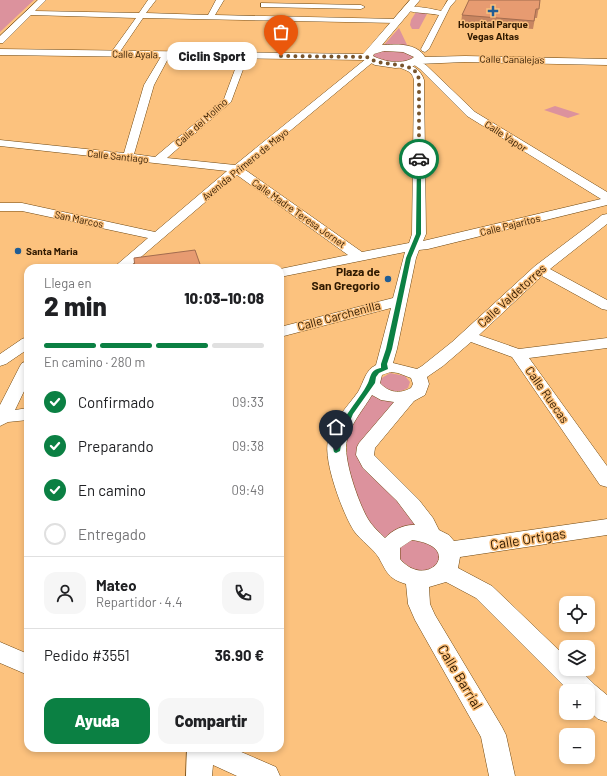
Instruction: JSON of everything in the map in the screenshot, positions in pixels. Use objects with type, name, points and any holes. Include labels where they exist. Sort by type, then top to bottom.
[{"type":"main road","points":[[366,58],[406,19],[412,6],[420,0]]},
{"type":"main road","points":[[366,58],[391,48],[420,55]]},
{"type":"main road","name":"Calle Ayala","points":[[0,52],[366,58]]},
{"type":"main road","points":[[366,58],[385,64],[400,64],[420,55]]},
{"type":"main road","name":"Calle Canalejas","points":[[420,55],[450,59],[607,62]]},
{"type":"street","points":[[0,41],[42,0]]},
{"type":"street","points":[[114,54],[152,0]]},
{"type":"street","points":[[210,17],[220,0]]},
{"type":"street","points":[[259,18],[265,3],[361,7]]},
{"type":"street","points":[[412,6],[428,10],[447,7]]},
{"type":"street","points":[[420,55],[447,7]]},
{"type":"street","points":[[28,13],[259,18],[401,24]]},
{"type":"street","points":[[128,157],[149,85],[166,55]]},
{"type":"street","name":"Calle Vapor","points":[[420,55],[435,79],[471,114],[605,202]]},
{"type":"street","name":"Calle del Molino","points":[[158,160],[228,100],[244,56]]},
{"type":"street","name":"Avenida Primero de Mayo","points":[[125,264],[237,169],[308,112],[366,58]]},
{"type":"street","points":[[388,554],[360,524],[338,465],[336,451],[338,440],[350,414],[384,364],[389,349],[411,252],[419,234],[419,80],[417,73],[412,68],[400,64]]},
{"type":"street","points":[[419,80],[435,79]]},
{"type":"street","name":"Calle Santiago","points":[[0,143],[237,169]]},
{"type":"street","name":"Calle Madre Teresa Jornet","points":[[237,169],[360,257]]},
{"type":"street","name":"Calle Pajaritos","points":[[411,252],[428,245],[605,202]]},
{"type":"street","name":"San Marcos","points":[[0,207],[22,207],[157,236]]},
{"type":"street","name":"Calle Valdetorres","points":[[431,534],[425,521],[416,510],[370,463],[365,455],[366,447],[408,397],[419,391],[420,380],[433,366],[468,336],[540,269],[603,225]]},
{"type":"street","points":[[284,272],[391,250],[411,252]]},
{"type":"street","points":[[540,269],[607,306]]},
{"type":"street","name":"Calle Carchenilla","points":[[284,331],[399,302]]},
{"type":"street","name":"Calle Ruecas","points":[[468,336],[518,354],[607,480]]},
{"type":"street","points":[[518,354],[607,343]]},
{"type":"street","points":[[0,360],[24,345]]},
{"type":"street","points":[[378,374],[401,368],[420,380]]},
{"type":"street","points":[[1,418],[24,374]]},
{"type":"street","points":[[378,374],[376,390],[393,398],[408,397]]},
{"type":"street","points":[[1,418],[24,415]]},
{"type":"street","name":"Calle Ortigas","points":[[448,560],[478,548],[607,527]]},
{"type":"street","points":[[448,560],[433,578],[417,579],[400,572],[390,561],[388,554],[389,546],[401,535],[411,532],[431,534],[445,544],[448,560],[484,592],[578,684]]},
{"type":"street","name":"Calle Barrial","points":[[417,579],[419,604],[426,620],[481,712],[493,735],[502,776]]},
{"type":"street","points":[[0,652],[24,663]]},
{"type":"street","points":[[595,700],[607,711]]},
{"type":"street","points":[[199,776],[201,752]]},
{"type":"street","points":[[210,752],[267,776]]},
{"type":"shaded area","points":[[0,0],[34,0],[0,32]]},
{"type":"shaded area","points":[[416,12],[428,12],[419,29],[412,29],[410,25],[411,20]]},
{"type":"shaded area","points":[[399,28],[409,49],[382,47]]},
{"type":"shaded area","points":[[383,50],[403,51],[414,56],[406,61],[400,62],[374,57],[374,54]]},
{"type":"shaded area","points":[[555,106],[580,114],[568,118],[544,110]]},
{"type":"shaded area","points":[[390,373],[405,376],[410,382],[408,388],[400,391],[393,391],[380,384],[380,379]]},
{"type":"shaded area","points":[[372,393],[383,400],[400,402],[359,452],[426,529],[383,544],[363,514],[347,468],[347,440],[357,414]]},
{"type":"shaded area","points":[[414,540],[434,545],[440,555],[438,565],[426,570],[417,571],[399,559],[400,548],[408,541]]},
{"type":"building","points":[[469,0],[540,0],[539,9],[536,9],[534,21],[462,15]]},
{"type":"building","points":[[195,250],[200,264],[135,264],[134,258]]},
{"type":"way so far","points":[[281,56],[367,57],[378,63],[392,65],[400,64],[412,68],[417,73],[419,80],[419,159]]},
{"type":"place","name":"Hospital Parque Vegas Altas","points":[[493,11]]},
{"type":"place","name":"Ciclin Sport","points":[[281,56]]},
{"type":"place","name":"Santa Maria","points":[[18,251]]},
{"type":"place","name":"Plaza de San Gregorio","points":[[388,279]]},
{"type":"route","points":[[336,451],[338,440],[350,414],[371,383],[377,371],[385,369],[384,364],[389,349],[409,258],[419,234],[419,159]]}]
